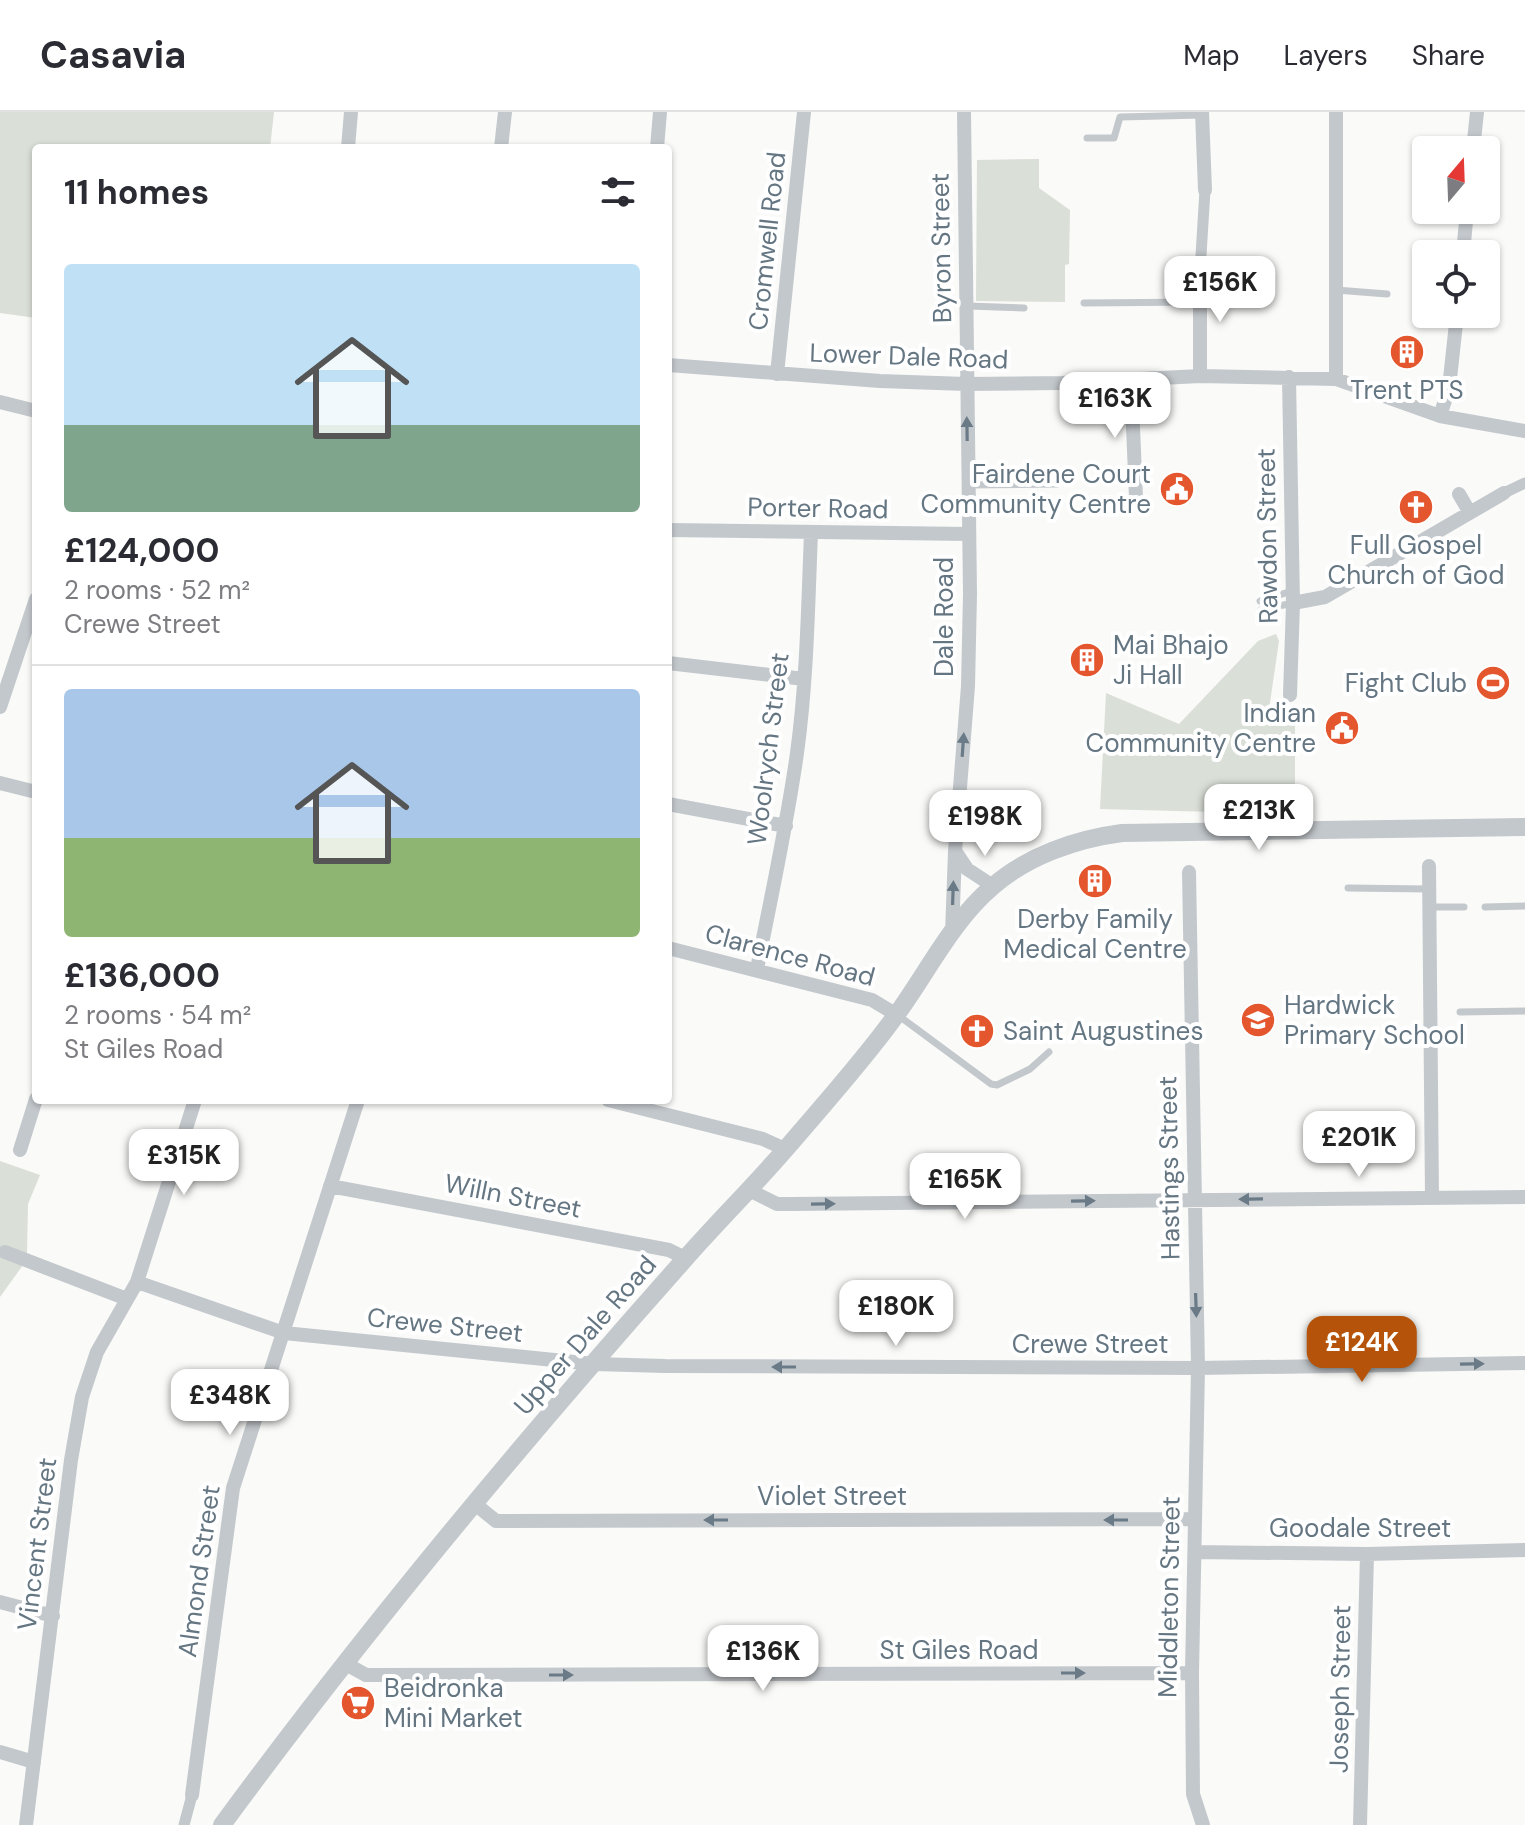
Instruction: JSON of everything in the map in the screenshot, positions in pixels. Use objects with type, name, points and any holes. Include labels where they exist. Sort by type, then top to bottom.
[{"type":"street","points":[[348,144],[351,112]]},
{"type":"street","points":[[501,144],[505,112]]},
{"type":"street","points":[[657,144],[660,112]]},
{"type":"street","name":"Cromwell Road","points":[[777,374],[804,112]]},
{"type":"street","name":"Byron Street","points":[[964,112],[966,384]]},
{"type":"street","points":[[1336,112],[1336,379]]},
{"type":"street","points":[[1474,136],[1477,112]]},
{"type":"street","points":[[1200,376],[1200,272],[1205,190],[1202,114]]},
{"type":"street","points":[[1440,416],[1449,388],[1455,328]]},
{"type":"street","name":"Lower Dale Road","points":[[672,365],[966,384],[1200,376],[1336,379],[1440,416],[1525,431]]},
{"type":"street","name":"Rawdon Street","points":[[1289,377],[1293,597],[1290,695]]},
{"type":"street","points":[[1131,379],[1136,498]]},
{"type":"street","name":"Dale Road","points":[[952,935],[968,686],[970,594],[966,384]]},
{"type":"street","points":[[0,402],[32,410]]},
{"type":"street","points":[[1293,597],[1325,597],[1525,483]]},
{"type":"street","points":[[1459,494],[1470,513]]},
{"type":"street","name":"Porter Road","points":[[672,530],[968,534]]},
{"type":"street","name":"Woolrych Street","points":[[757,969],[786,826],[797,752],[811,533]]},
{"type":"street","points":[[0,707],[32,611]]},
{"type":"street","points":[[672,663],[804,679]]},
{"type":"street","points":[[0,783],[32,791]]},
{"type":"street","points":[[672,805],[786,826]]},
{"type":"street","name":"Upper Dale Road","points":[[222,1825],[475,1504],[685,1258],[785,1149],[897,1015],[974,905],[993,886],[1034,860],[1072,842],[1122,833],[1525,827]]},
{"type":"street","points":[[955,851],[967,869],[993,886]]},
{"type":"street","points":[[1429,866],[1432,1197]]},
{"type":"street","name":"Hastings Street","points":[[1189,872],[1198,1368]]},
{"type":"street","name":"Clarence Road","points":[[672,949],[872,1000],[897,1015]]},
{"type":"street","points":[[20,1150],[34,1104]]},
{"type":"street","name":"Vincent Street","points":[[26,1825],[71,1460],[82,1397],[97,1352],[137,1282],[194,1104]]},
{"type":"street","name":"Almond Street","points":[[184,1825],[192,1795],[233,1488],[357,1104]]},
{"type":"street","points":[[624,1104],[763,1139],[785,1149]]},
{"type":"street","name":"Willn Street","points":[[330,1186],[669,1250],[685,1258]]},
{"type":"street","points":[[749,1190],[777,1204],[1525,1197]]},
{"type":"street","points":[[5,1252],[127,1299]]},
{"type":"street","name":"Crewe Street","points":[[137,1282],[284,1333],[594,1364],[1198,1368],[1525,1363]]},
{"type":"street","name":"Middleton Street","points":[[1198,1368],[1192,1673],[1193,1794],[1203,1825]]},
{"type":"street","name":"Violet Street","points":[[475,1504],[496,1521],[1194,1519]]},
{"type":"street","name":"Goodale Street","points":[[1195,1552],[1367,1554],[1525,1550]]},
{"type":"street","name":"Joseph Street","points":[[1360,1825],[1367,1554]]},
{"type":"street","points":[[0,1602],[53,1616]]},
{"type":"street","name":"St Giles Road","points":[[346,1664],[366,1675],[1192,1673]]},
{"type":"street","points":[[0,1752],[34,1762]]},
{"type":"lane","points":[[1087,138],[1114,138],[1120,117],[1202,114]]},
{"type":"lane","points":[[1334,290],[1387,294]]},
{"type":"lane","points":[[1084,303],[1201,302]]},
{"type":"lane","points":[[965,306],[1024,308]]},
{"type":"lane","points":[[968,485],[1057,484],[1063,475]]},
{"type":"lane","points":[[1260,605],[1293,597]]},
{"type":"lane","points":[[1348,888],[1429,889]]},
{"type":"lane","points":[[1485,907],[1525,906]]},
{"type":"lane","points":[[1430,907],[1464,907]]},
{"type":"lane","points":[[1460,1012],[1525,1011]]},
{"type":"lane","points":[[897,1015],[991,1084],[997,1085],[1030,1069],[1049,1052]]},
{"type":"shaded area","points":[[0,112],[274,112],[270,144],[32,144],[32,317],[0,313]]},
{"type":"shaded area","points":[[1039,159],[1039,188],[1070,210],[1065,302],[976,301],[977,160]]},
{"type":"shaded area","points":[[1276,634],[1279,641],[1268,716],[1295,714],[1295,814],[1100,809],[1106,693],[1179,724],[1258,641]]},
{"type":"shaded area","points":[[0,1161],[40,1175],[28,1204],[27,1253],[23,1265],[0,1297]]},
{"type":"place","name":"Trent PTS","points":[[1407,352]]},
{"type":"place","name":"Fairdene Court Community Centre","points":[[1177,489]]},
{"type":"place","name":"Full Gospel Church of God","points":[[1416,507]]},
{"type":"place","name":"Mai Bhajo Ji Hall","points":[[1087,660]]},
{"type":"place","name":"Fight Club","points":[[1493,683]]},
{"type":"place","name":"Indian Community Centre","points":[[1342,728]]},
{"type":"place","name":"Derby Family Medical Centre","points":[[1095,881]]},
{"type":"place","name":"Hardwick Primary School","points":[[1258,1020]]},
{"type":"place","name":"Saint Augustines","points":[[977,1031]]},
{"type":"place","name":"Beidronka Mini Market","points":[[358,1703]]}]
